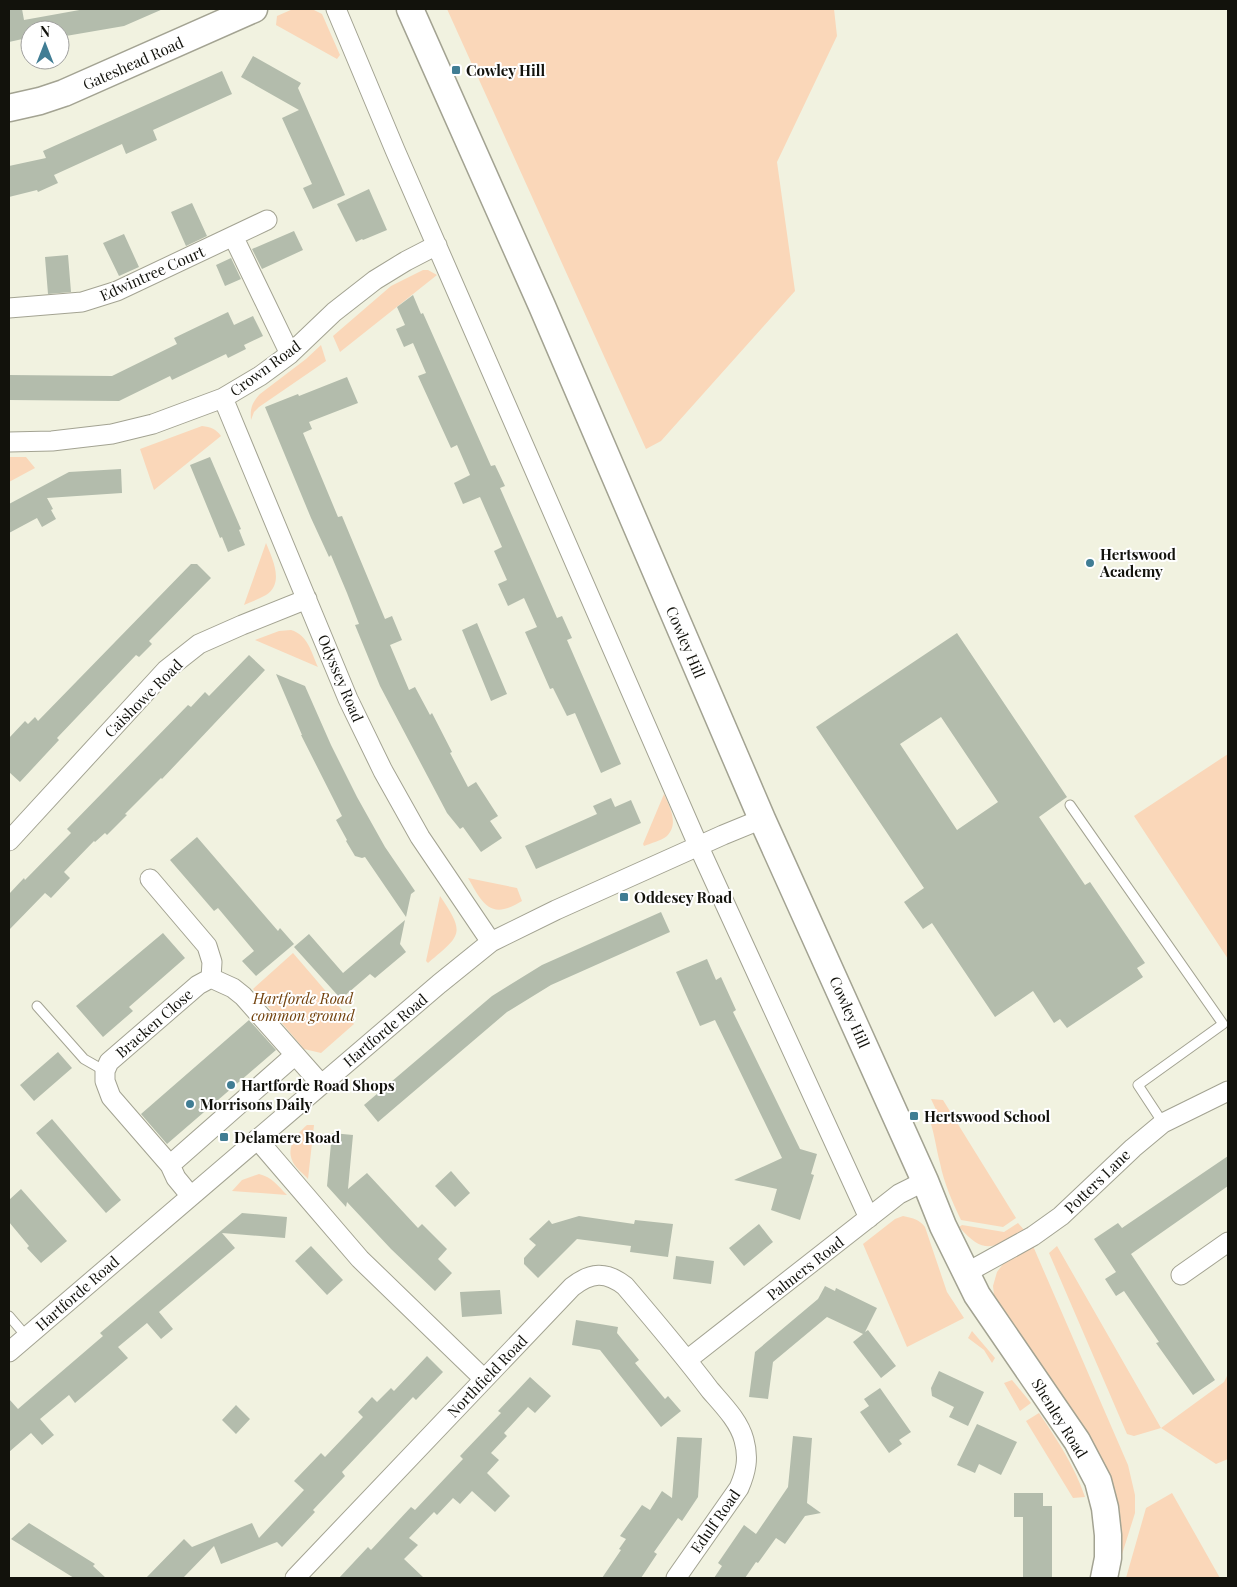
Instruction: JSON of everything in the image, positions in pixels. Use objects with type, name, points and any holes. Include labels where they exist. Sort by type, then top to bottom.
[{"type":"main road","name":"Gateshead Road","points":[[9,108],[64,93],[254,9]]},
{"type":"main road","name":"Cowley Hill","points":[[410,9],[546,316],[762,819],[925,1181],[943,1226],[966,1273]]},
{"type":"main road","name":"Shenley Road","points":[[966,1273],[977,1295],[1077,1441],[1098,1481],[1105,1508],[1108,1535],[1108,1558],[1104,1578]]},
{"type":"street","points":[[336,9],[394,150],[438,246],[698,846],[869,1218]]},
{"type":"street","name":"Edwintree Court","points":[[9,308],[82,302],[118,291],[267,220]]},
{"type":"street","points":[[233,236],[290,354]]},
{"type":"street","name":"Crown Road","points":[[9,442],[52,441],[112,434],[153,424],[223,398],[260,376],[290,354],[334,312],[375,280],[438,246]]},
{"type":"street","name":"Odyssey Road","points":[[223,398],[348,699],[383,771],[420,837],[491,942]]},
{"type":"street","name":"Caishowe Road","points":[[9,841],[166,670],[199,644],[307,598]]},
{"type":"street","name":"Hartforde Road","points":[[9,1352],[438,984],[491,942],[556,910],[762,819]]},
{"type":"street","points":[[150,879],[207,946],[212,962],[211,978],[233,988],[243,996],[321,1084]]},
{"type":"street","name":"Bracken Close","points":[[190,1196],[176,1178],[170,1164],[111,1098],[105,1081],[105,1071],[109,1062],[198,985],[211,978]]},
{"type":"street","points":[[170,1164],[295,1055]]},
{"type":"street","name":"Potters Lane","points":[[966,1273],[1033,1236],[1061,1216],[1132,1148],[1163,1123],[1227,1094]]},
{"type":"street","points":[[257,1139],[360,1259],[484,1379]]},
{"type":"street","name":"Palmers Road","points":[[687,1360],[899,1194],[925,1181]]},
{"type":"street","points":[[1180,1275],[1228,1242]]},
{"type":"street","name":"Northfield Road","points":[[295,1578],[572,1287],[582,1279],[603,1275],[615,1278],[625,1286],[687,1360]]},
{"type":"street","name":"Edulf Road","points":[[676,1578],[739,1488],[746,1473],[748,1458],[744,1439],[737,1424],[687,1360]]},
{"type":"lane","points":[[1070,805],[1223,1024],[1138,1085],[1163,1123]]},
{"type":"lane","points":[[37,1006],[84,1059],[105,1071]]},
{"type":"lane","points":[[9,1316],[27,1337]]},
{"type":"green space","points":[[293,9],[312,9],[322,14],[340,55],[337,59],[276,25],[277,16]]},
{"type":"green space","points":[[447,9],[834,9],[837,36],[777,162],[795,291],[661,441],[646,449]]},
{"type":"green space","points":[[423,270],[428,270],[437,275],[340,352],[333,336],[391,286]]},
{"type":"green space","points":[[321,345],[326,361],[259,407],[254,412],[251,420],[252,406],[260,394],[306,359]]},
{"type":"green space","points":[[202,426],[213,429],[221,436],[154,490],[140,449]]},
{"type":"green space","points":[[9,457],[26,457],[35,468],[9,482]]},
{"type":"green space","points":[[266,543],[275,570],[275,584],[266,595],[244,605]]},
{"type":"green space","points":[[291,630],[297,632],[305,640],[318,667],[255,640],[279,631]]},
{"type":"green space","points":[[1228,754],[1228,959],[1134,816]]},
{"type":"green space","points":[[664,794],[672,815],[671,831],[662,839],[644,846],[643,844]]},
{"type":"green space","points":[[468,878],[517,888],[522,901],[506,908],[497,910],[491,908],[478,895]]},
{"type":"green space","points":[[440,896],[454,919],[456,933],[453,940],[428,963],[426,961]]},
{"type":"green space","name":"Hartforde Road common ground","points":[[293,953],[354,1024],[321,1053],[304,1049],[253,989]]},
{"type":"green space","points":[[931,1099],[943,1100],[1016,1218],[1003,1227],[961,1220],[942,1170],[930,1121],[939,1116]]},
{"type":"green space","points":[[307,1125],[314,1125],[308,1179],[295,1165],[291,1155],[294,1140]]},
{"type":"green space","points":[[259,1174],[264,1175],[278,1185],[287,1195],[232,1191],[242,1180]]},
{"type":"green space","points":[[903,1216],[918,1221],[925,1227],[947,1292],[964,1318],[907,1347],[863,1244],[895,1219]]},
{"type":"green space","points":[[1018,1223],[1025,1231],[997,1245],[990,1246],[976,1243],[959,1227],[962,1225],[1004,1232]]},
{"type":"green space","points":[[1033,1246],[1128,1465],[1135,1495],[1135,1513],[1118,1567],[1119,1524],[1015,1330],[994,1295],[993,1286],[997,1272],[1003,1264]]},
{"type":"green space","points":[[1057,1246],[1161,1428],[1134,1436],[1127,1434],[1049,1253]]},
{"type":"green space","points":[[972,1331],[995,1358],[992,1363],[984,1350],[968,1338]]},
{"type":"green space","points":[[1228,1374],[1228,1459],[1216,1464],[1161,1428],[1224,1382]]},
{"type":"green space","points":[[1012,1380],[1031,1403],[1020,1411],[1004,1383]]},
{"type":"green space","points":[[1039,1413],[1071,1464],[1085,1497],[1073,1498],[1026,1421]]},
{"type":"green space","points":[[1172,1493],[1220,1578],[1126,1578],[1146,1508]]},
{"type":"building","points":[[9,9],[22,9],[24,20],[20,20],[20,40],[9,42]]},
{"type":"building","points":[[85,9],[163,9],[124,26],[70,35],[70,20],[24,20]]},
{"type":"building","points":[[253,56],[301,83],[298,88],[345,195],[313,209],[303,188],[312,184],[282,118],[299,110],[241,77]]},
{"type":"building","points":[[222,71],[232,94],[153,130],[157,140],[126,154],[122,144],[54,175],[58,183],[38,192],[37,190],[9,197],[9,166],[46,158],[43,151]]},
{"type":"building","points":[[369,189],[387,230],[356,242],[337,204]]},
{"type":"building","points":[[192,203],[207,236],[186,246],[171,212]]},
{"type":"building","points":[[294,231],[303,250],[262,269],[252,249]]},
{"type":"building","points":[[124,234],[139,267],[119,276],[103,243]]},
{"type":"building","points":[[68,255],[71,292],[48,294],[45,257]]},
{"type":"building","points":[[231,258],[241,279],[225,286],[216,265]]},
{"type":"building","points":[[413,295],[421,314],[423,313],[491,466],[495,465],[505,486],[500,488],[557,618],[562,616],[572,638],[567,640],[621,764],[601,773],[575,713],[567,716],[553,688],[550,689],[525,632],[537,627],[524,598],[508,606],[498,584],[507,580],[494,551],[502,547],[480,497],[463,504],[454,483],[470,475],[457,445],[451,448],[418,376],[426,373],[413,343],[404,347],[396,329],[405,325],[397,307]]},
{"type":"building","points":[[228,312],[234,325],[253,316],[263,336],[244,345],[246,349],[228,358],[226,354],[172,380],[170,376],[119,401],[9,400],[9,375],[112,376],[177,344],[174,338]]},
{"type":"building","points":[[347,377],[358,403],[309,422],[312,429],[303,433],[338,517],[342,516],[385,619],[392,616],[402,640],[390,645],[409,690],[415,687],[430,715],[432,713],[468,787],[476,782],[498,816],[490,821],[502,838],[481,852],[463,827],[460,829],[447,813],[380,686],[355,625],[359,624],[347,593],[331,555],[329,557],[311,518],[265,407]]},
{"type":"building","points":[[210,457],[241,529],[239,530],[245,545],[228,552],[222,537],[220,538],[190,465]]},
{"type":"building","points":[[121,469],[122,493],[47,498],[56,519],[42,527],[37,518],[9,533],[9,504],[69,472]]},
{"type":"building","points":[[191,564],[197,564],[211,578],[149,641],[152,644],[139,657],[136,655],[57,738],[59,740],[20,782],[9,772],[9,738],[25,721],[28,724],[35,717],[38,721]]},
{"type":"building","points":[[477,623],[507,694],[491,701],[462,630]]},
{"type":"building","points":[[957,633],[1067,797],[1039,817],[1085,885],[1090,882],[1145,963],[1137,968],[1143,977],[1067,1028],[1060,1019],[1054,1023],[1033,991],[995,1017],[932,923],[923,929],[904,902],[924,888],[816,727]],"holes":[[[941,717],[998,802],[957,830],[900,744]]]},
{"type":"building","points":[[249,655],[265,670],[162,779],[125,814],[127,815],[107,835],[105,833],[94,841],[64,872],[70,878],[51,898],[45,893],[9,930],[9,894],[71,833],[67,829],[188,705],[191,707],[205,692],[209,696]]},
{"type":"building","points":[[276,674],[305,686],[357,797],[385,847],[415,891],[411,894],[406,917],[365,857],[355,856],[346,841],[336,820],[342,816],[301,735]]},
{"type":"building","points":[[611,798],[615,807],[631,800],[641,823],[536,869],[525,846],[597,814],[593,806]]},
{"type":"building","points":[[197,837],[278,931],[280,928],[294,944],[256,976],[242,961],[254,951],[218,908],[214,911],[170,860]]},
{"type":"building","points":[[661,912],[670,932],[551,985],[507,1012],[378,1122],[364,1105],[492,996],[542,965]]},
{"type":"building","points":[[405,920],[400,944],[406,952],[375,978],[370,974],[341,999],[294,947],[309,934],[343,973]]},
{"type":"building","points":[[163,933],[185,958],[129,1007],[133,1011],[103,1037],[76,1006]]},
{"type":"building","points":[[707,959],[716,980],[721,977],[736,1010],[733,1012],[800,1149],[817,1154],[811,1174],[814,1175],[800,1220],[771,1210],[777,1189],[734,1180],[782,1158],[715,1020],[700,1026],[676,972]]},
{"type":"building","points":[[249,1020],[276,1050],[167,1144],[141,1114]]},
{"type":"building","points":[[58,1052],[72,1068],[34,1101],[20,1085]]},
{"type":"building","points":[[52,1119],[121,1200],[106,1213],[36,1133]]},
{"type":"building","points":[[332,1133],[353,1135],[348,1189],[367,1173],[418,1228],[422,1224],[447,1249],[438,1259],[452,1273],[435,1291],[391,1249],[347,1202],[346,1207],[327,1186]]},
{"type":"building","points":[[1228,1156],[1228,1186],[1131,1254],[1215,1380],[1193,1395],[1156,1343],[1159,1342],[1124,1291],[1116,1296],[1105,1279],[1116,1272],[1094,1239],[1118,1223],[1122,1228]]},
{"type":"building","points":[[451,1171],[470,1193],[455,1207],[435,1186]]},
{"type":"building","points":[[21,1189],[67,1241],[41,1263],[27,1248],[29,1246],[9,1222],[9,1200]]},
{"type":"building","points":[[242,1213],[287,1217],[285,1238],[222,1233],[235,1248],[159,1312],[173,1329],[161,1339],[147,1323],[118,1347],[128,1358],[75,1403],[69,1395],[40,1419],[54,1435],[42,1445],[31,1433],[9,1452],[9,1399],[18,1409],[103,1336],[100,1333]]},
{"type":"building","points":[[579,1216],[634,1224],[635,1220],[673,1224],[668,1257],[630,1252],[631,1246],[577,1239],[538,1278],[524,1264],[524,1258],[536,1245],[529,1239],[549,1220],[552,1224]]},
{"type":"building","points":[[759,1224],[773,1242],[744,1266],[729,1248]]},
{"type":"building","points":[[311,1246],[343,1280],[327,1295],[295,1261]]},
{"type":"building","points":[[676,1256],[714,1261],[711,1284],[673,1279]]},
{"type":"building","points":[[825,1286],[835,1291],[836,1288],[877,1308],[865,1332],[868,1330],[896,1366],[881,1378],[853,1342],[863,1334],[827,1317],[773,1362],[768,1399],[749,1397],[755,1352],[818,1299]]},
{"type":"building","points":[[500,1290],[502,1314],[462,1317],[460,1292]]},
{"type":"building","points":[[576,1320],[618,1327],[617,1333],[639,1360],[635,1363],[665,1399],[668,1396],[681,1411],[661,1427],[600,1350],[572,1345]]},
{"type":"building","points":[[427,1356],[443,1372],[416,1400],[413,1397],[342,1472],[345,1476],[282,1547],[277,1542],[221,1564],[214,1546],[183,1578],[146,1578],[184,1539],[192,1547],[252,1523],[259,1538],[304,1490],[294,1481],[321,1453],[325,1457],[363,1417],[358,1412],[372,1397],[377,1402],[391,1388],[394,1391]]},
{"type":"building","points":[[939,1371],[984,1392],[968,1426],[949,1417],[954,1407],[932,1396],[931,1388]]},
{"type":"building","points":[[530,1377],[551,1396],[535,1413],[528,1407],[504,1433],[507,1436],[491,1453],[499,1460],[487,1473],[510,1496],[495,1512],[472,1491],[460,1504],[453,1498],[437,1515],[434,1512],[409,1538],[418,1545],[404,1559],[424,1578],[339,1578],[368,1547],[371,1550],[411,1507],[415,1510],[463,1459],[460,1456],[501,1413],[498,1411]]},
{"type":"building","points":[[880,1388],[911,1432],[899,1440],[902,1444],[889,1453],[860,1412],[869,1406],[864,1399]]},
{"type":"building","points":[[236,1405],[250,1419],[236,1434],[222,1420]]},
{"type":"building","points":[[977,1424],[1017,1442],[1001,1475],[979,1464],[975,1473],[957,1465]]},
{"type":"building","points":[[793,1436],[812,1438],[807,1503],[821,1513],[805,1516],[785,1544],[776,1538],[745,1578],[714,1578],[722,1566],[718,1563],[744,1525],[756,1534],[788,1487]]},
{"type":"building","points":[[677,1437],[702,1438],[698,1497],[682,1521],[678,1518],[654,1552],[657,1554],[641,1578],[602,1578],[621,1550],[619,1549],[626,1539],[620,1536],[642,1505],[650,1510],[662,1491],[672,1498]]},
{"type":"building","points":[[1014,1493],[1043,1493],[1043,1506],[1052,1506],[1052,1578],[1023,1578],[1023,1517],[1014,1517]]},
{"type":"building","points":[[29,1523],[95,1564],[93,1566],[106,1578],[74,1578],[11,1539]]},
{"type":"place","name":"Cowley Hill","points":[[456,70]]},
{"type":"place","name":"Hertswood Academy","points":[[1090,563]]},
{"type":"place","name":"Oddesey Road","points":[[624,897]]},
{"type":"place","name":"Hartforde Road Shops","points":[[231,1085]]},
{"type":"place","name":"Morrisons Daily","points":[[190,1104]]},
{"type":"place","name":"Hertswood School","points":[[914,1116]]},
{"type":"place","name":"Delamere Road","points":[[224,1137]]}]
